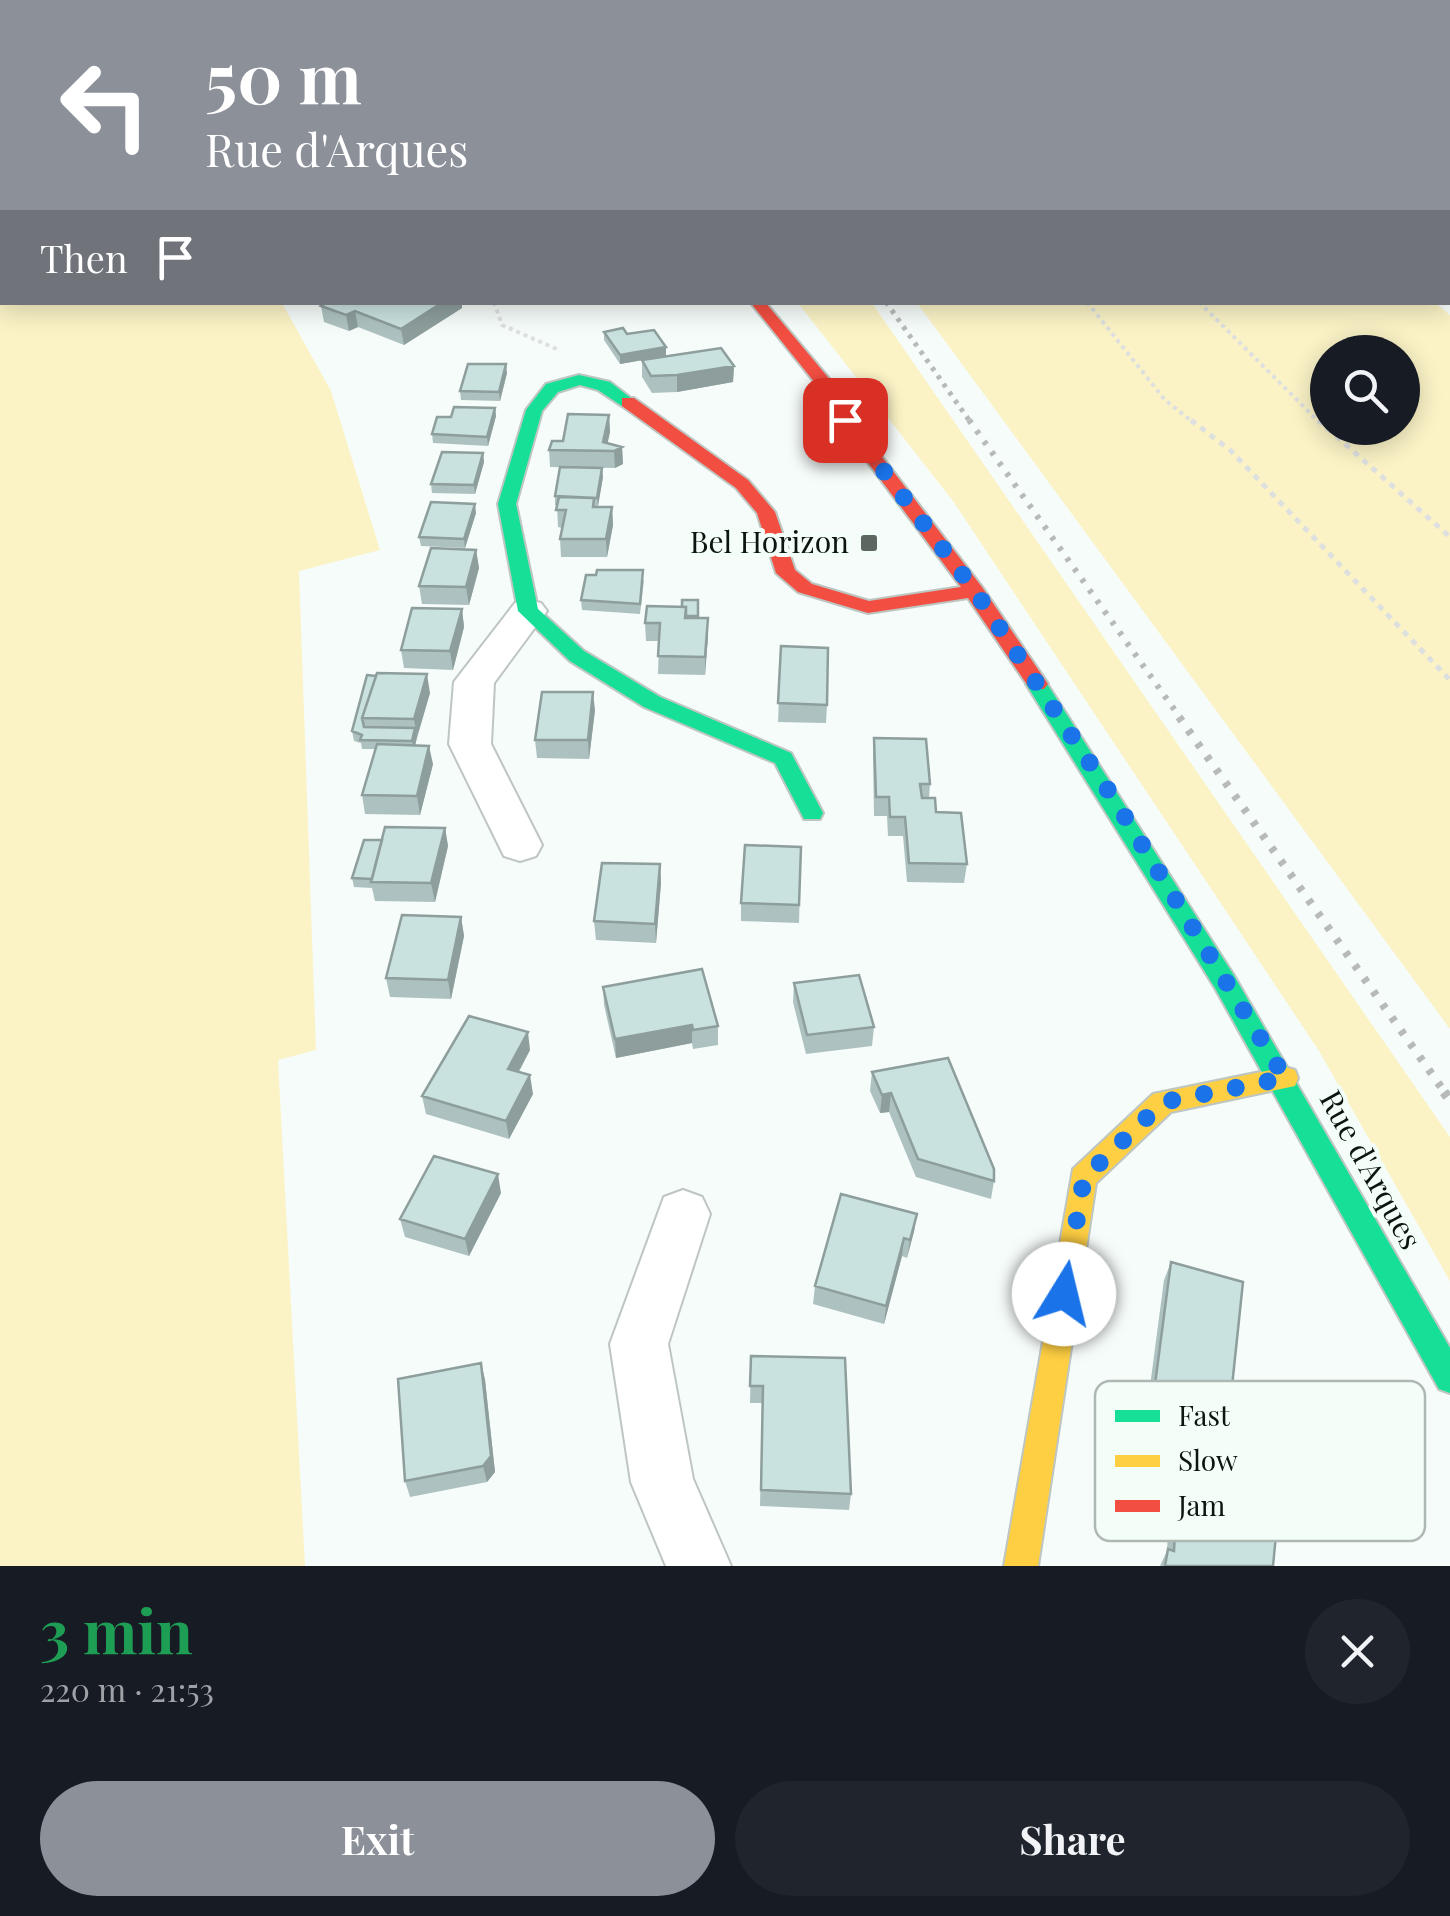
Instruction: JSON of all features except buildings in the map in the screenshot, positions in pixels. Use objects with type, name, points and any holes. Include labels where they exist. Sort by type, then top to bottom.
[{"type":"street","name":"Rue d'Arques","points":[[759,305],[836,398],[853,432],[975,591],[1114,799],[1285,1078],[1450,1378]]},
{"type":"street","points":[[812,812],[783,758],[652,702],[577,656],[528,611],[508,504],[534,410],[552,388],[579,380],[604,386],[696,447],[742,484],[766,512],[786,573],[805,588],[868,607],[975,591]]},
{"type":"street","points":[[520,846],[470,744],[474,682],[528,611]]},
{"type":"street","points":[[1020,1566],[1084,1178],[1163,1102],[1285,1078]]},
{"type":"street","points":[[683,1214],[639,1344],[662,1482],[699,1566]]},
{"type":"path","points":[[495,305],[502,325],[576,358],[579,380]]},
{"type":"path","points":[[1089,305],[1164,400],[1231,451],[1450,680]]},
{"type":"path","points":[[1202,305],[1331,433],[1450,537]]},
{"type":"shaded area","points":[[0,305],[283,305],[331,391],[380,550],[299,571],[316,1050],[278,1060],[305,1566],[0,1566]]},
{"type":"shaded area","points":[[800,305],[873,305],[1450,1137],[1450,1281],[1319,1051],[953,501]]},
{"type":"shaded area","points":[[918,305],[1438,305],[1450,315],[1450,1029]]},
{"type":"railway","points":[[888,305],[971,423]]},
{"type":"railway","points":[[969,420],[1181,719]]},
{"type":"railway","points":[[1179,717],[1446,1094]]},
{"type":"railway","points":[[1444,1092],[1450,1100]]},
{"type":"traffic: fast","points":[[628,402],[604,386],[579,380],[552,388],[534,410],[507,504],[528,611],[577,656],[652,702],[783,758],[812,813]]},
{"type":"traffic: fast","points":[[1037,684],[1224,981],[1450,1378]]},
{"type":"traffic: slow","points":[[1021,1566],[1083,1178],[1163,1102],[1285,1078]]},
{"type":"traffic: jam","points":[[759,305],[836,398],[845,420],[961,573],[1037,684]]},
{"type":"traffic: jam","points":[[628,402],[742,484],[766,512],[786,573],[805,588],[868,607],[975,591]]},
{"type":"place","name":"Bel Horizon","points":[[869,543]]},
{"type":"route","points":[[845,420],[975,591],[1114,799],[1285,1078],[1163,1102],[1084,1178],[1064,1294]]}]
